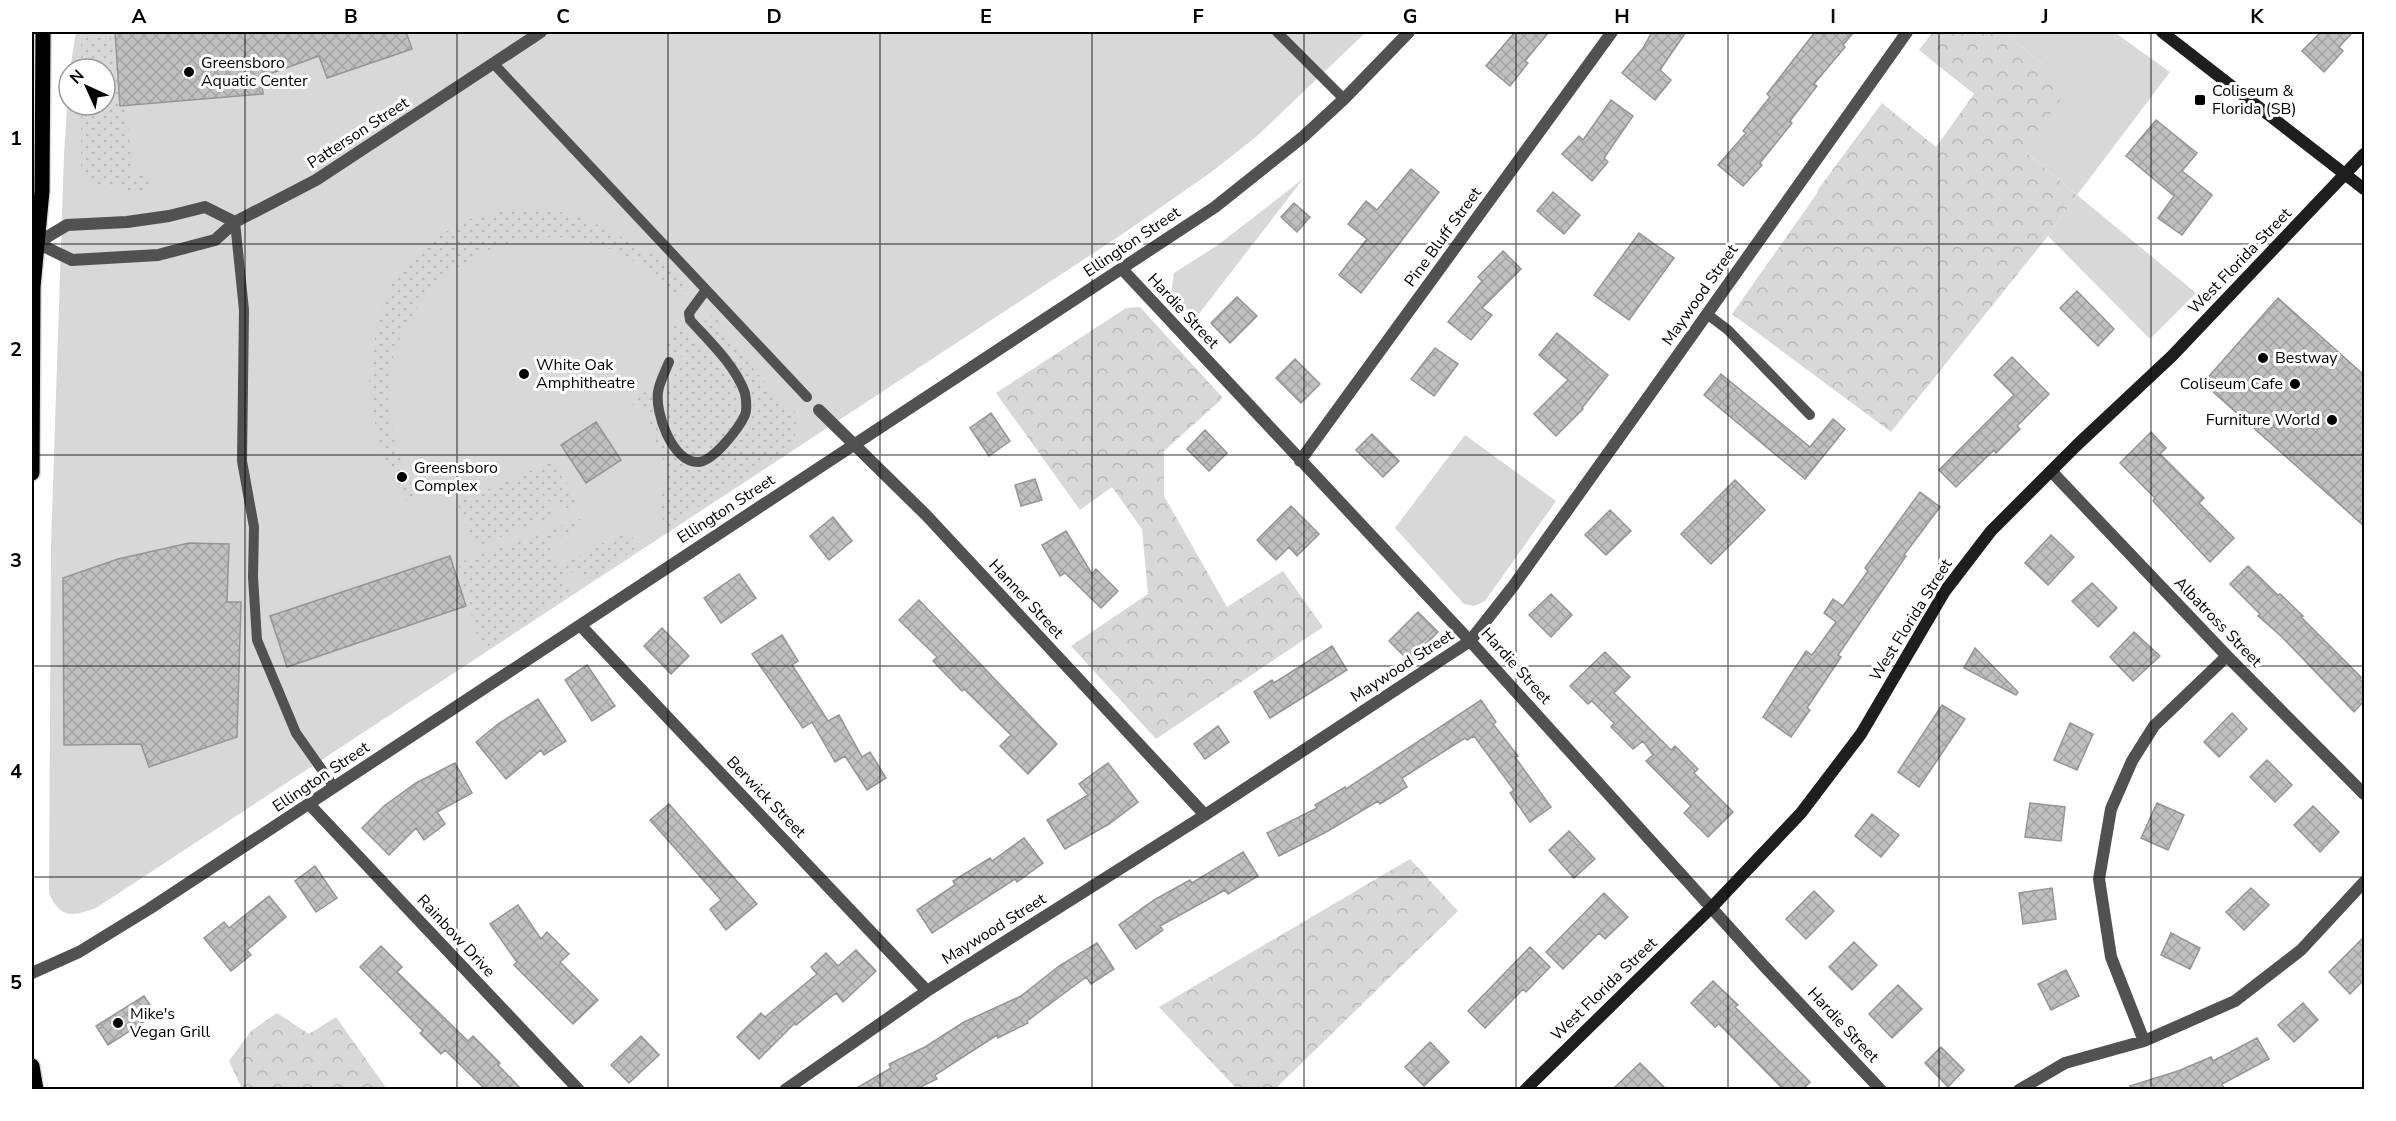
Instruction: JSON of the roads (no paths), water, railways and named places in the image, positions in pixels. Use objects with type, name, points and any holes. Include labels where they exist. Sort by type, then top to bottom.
[{"type":"main road","points":[[32,473],[34,243],[42,191],[43,32]]},
{"type":"main road","points":[[2162,32],[2364,189]]},
{"type":"main road","name":"West Florida Street","points":[[1525,1089],[1711,908],[1775,842],[1824,784],[1861,734],[1945,591],[1991,531],[2172,356],[2364,154]]},
{"type":"main road","points":[[32,1066],[36,1089]]},
{"type":"street","name":"Patterson Street","points":[[34,243],[72,261],[158,255],[215,240],[235,222],[316,180],[541,32]]},
{"type":"street","name":"Ellington Street","points":[[32,973],[79,952],[125,925],[1215,207],[1279,157],[1344,99],[1409,32]]},
{"type":"street","name":"Pine Bluff Street","points":[[1300,461],[1612,32]]},
{"type":"street","name":"Maywood Street","points":[[785,1089],[927,991],[1205,815],[1470,641],[1514,585],[1906,32]]},
{"type":"street","points":[[34,243],[68,225],[127,222],[169,216],[205,207],[235,222]]},
{"type":"street","name":"Hardie Street","points":[[1122,269],[1470,641],[1711,908],[1881,1089]]},
{"type":"street","name":"Hanner Street","points":[[819,410],[926,515],[1205,815]]},
{"type":"street","name":"Albatross Street","points":[[2051,471],[2227,656],[2364,794]]},
{"type":"street","name":"Berwick Street","points":[[580,625],[927,991]]},
{"type":"street","points":[[2144,1041],[2111,957],[2099,879],[2111,809],[2132,761],[2154,726],[2227,656]]},
{"type":"street","name":"Rainbow Drive","points":[[309,804],[579,1089]]},
{"type":"street","points":[[2019,1089],[2065,1063],[2144,1041],[2235,1001],[2301,950],[2364,882]]},
{"type":"lane","points":[[1276,32],[1344,99]]},
{"type":"lane","points":[[494,63],[807,397]]},
{"type":"lane","points":[[235,222],[244,310],[242,461],[254,527],[253,577],[256,640],[296,733],[334,787]]},
{"type":"lane","points":[[669,362],[658,393],[661,420],[669,441],[684,457],[697,462],[709,458],[734,434],[746,413],[745,394],[736,375],[690,320],[689,313],[706,290]]},
{"type":"lane","points":[[1707,314],[1728,330],[1810,415]]},
{"type":"place","name":"Greensboro Aquatic Center","points":[[189,72]]},
{"type":"place","name":"Coliseum & Florida (SB)","points":[[2200,100]]},
{"type":"place","name":"Bestway","points":[[2263,358]]},
{"type":"place","name":"White Oak Amphitheatre","points":[[524,374]]},
{"type":"place","name":"Coliseum Cafe","points":[[2295,384]]},
{"type":"place","name":"Furniture World","points":[[2332,420]]},
{"type":"place","name":"Greensboro Complex","points":[[402,477]]},
{"type":"place","name":"Mike's Vegan Grill","points":[[118,1023]]}]
